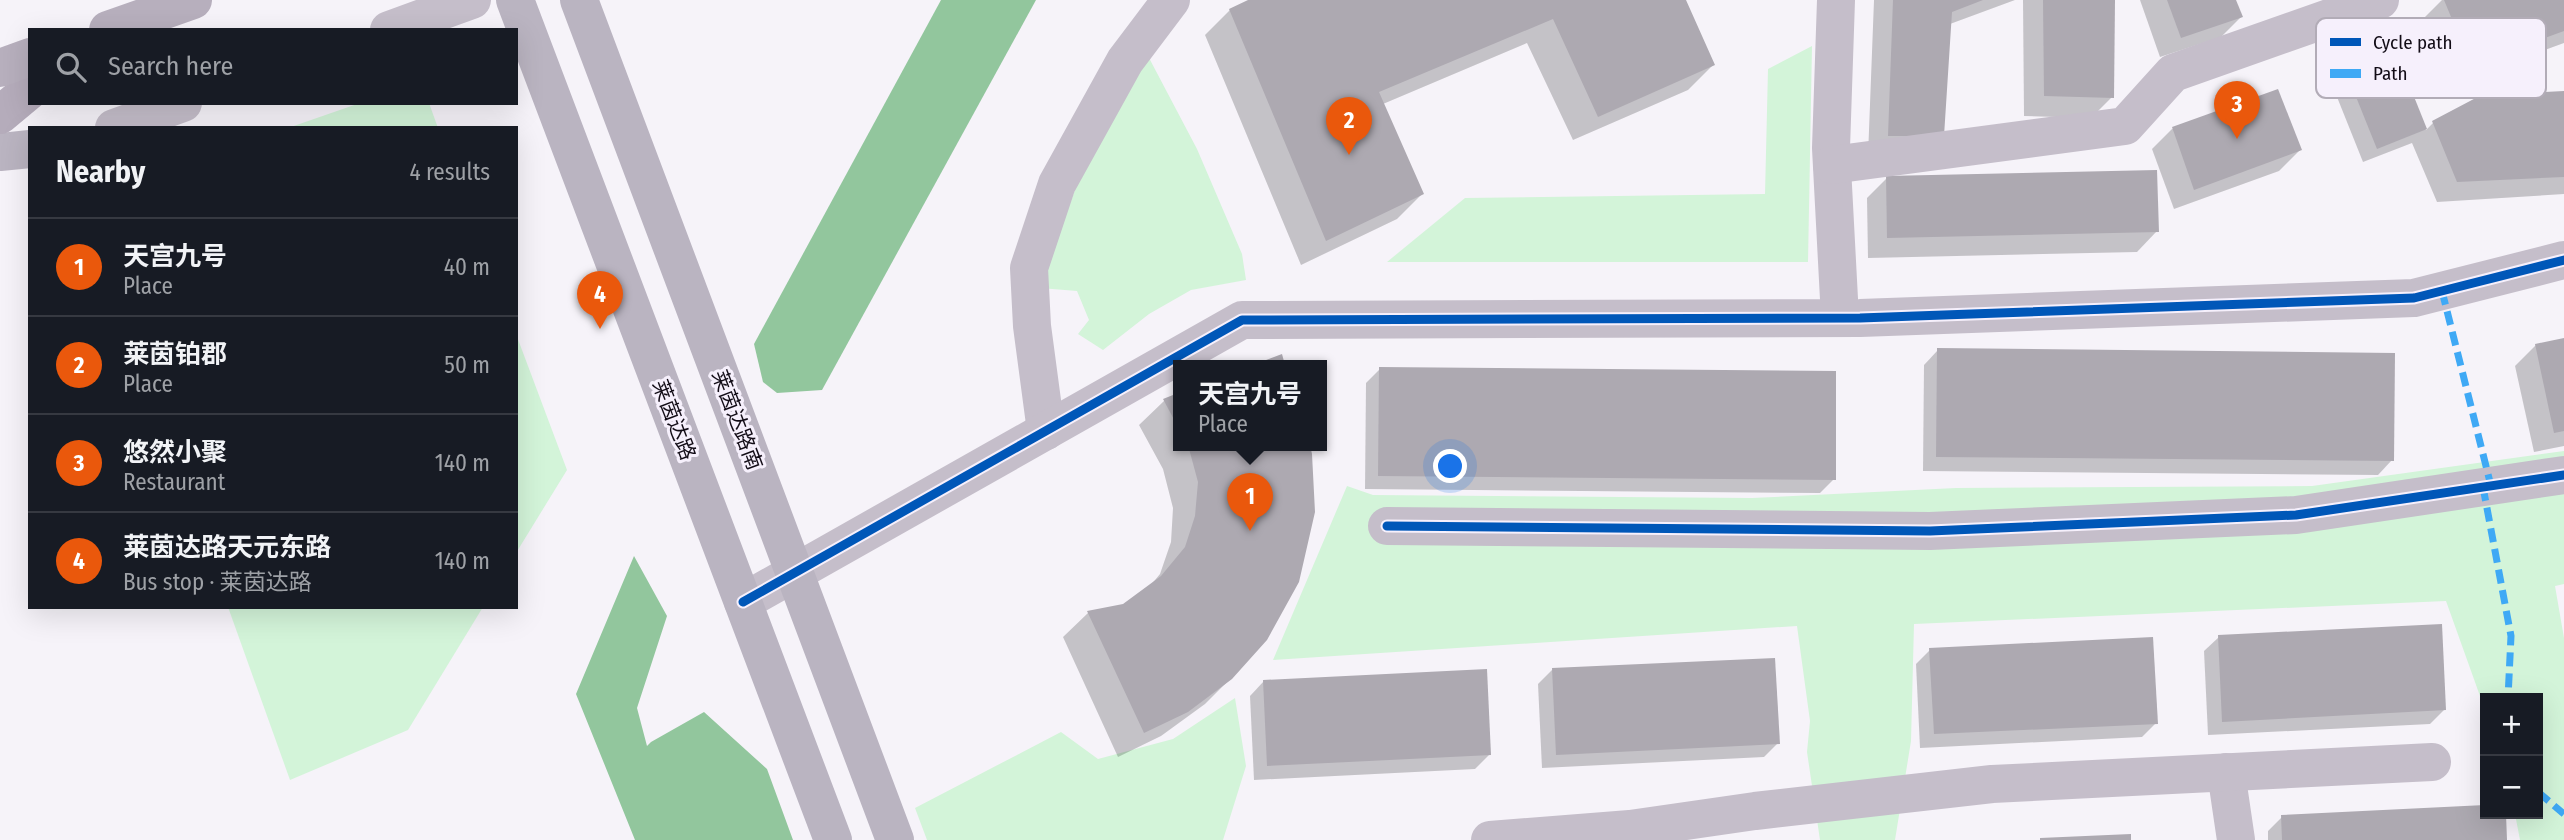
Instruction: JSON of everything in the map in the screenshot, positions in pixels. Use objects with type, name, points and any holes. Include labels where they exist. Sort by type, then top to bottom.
[{"type":"highway","points":[[114,28],[193,0]]},
{"type":"highway","points":[[0,68],[28,58]]},
{"type":"main road","points":[[112,28],[144,0]]},
{"type":"main road","name":"莱茵达路","points":[[514,0],[833,840]]},
{"type":"main road","name":"莱茵达路南","points":[[579,0],[895,840]]},
{"type":"main road","points":[[0,115],[28,92]]},
{"type":"main road","points":[[0,152],[28,149]]},
{"type":"street","points":[[394,28],[472,0]]},
{"type":"street","points":[[1046,431],[1032,326],[1029,268],[1057,184],[1125,61],[1171,0]]},
{"type":"street","points":[[1836,0],[1832,165],[1840,318]]},
{"type":"street","points":[[2329,18],[2380,0]]},
{"type":"street","points":[[1832,165],[2126,126],[2173,73],[2316,23]]},
{"type":"street","points":[[120,126],[177,105]]},
{"type":"street","points":[[0,168],[28,159]]},
{"type":"street","points":[[743,602],[1242,320],[1840,318],[2414,298],[2564,260]]},
{"type":"street","points":[[1387,526],[1930,531],[1984,529],[2296,515],[2564,475]]},
{"type":"street","points":[[1490,840],[1630,829],[1755,811],[1992,784],[2432,762]]},
{"type":"street","points":[[2226,772],[2236,840]]},
{"type":"shaded area","points":[[941,0],[1036,0],[822,390],[777,393],[763,382],[754,344]]},
{"type":"shaded area","points":[[1812,46],[1808,262],[1387,262],[1465,198],[1765,194],[1768,69]]},
{"type":"shaded area","points":[[1148,56],[1197,149],[1242,254],[1246,280],[1191,290],[1149,314],[1103,350],[1078,334],[1089,320],[1077,291],[1040,288],[1082,170]]},
{"type":"shaded area","points":[[354,105],[430,105],[437,126],[294,126]]},
{"type":"shaded area","points":[[518,339],[567,470],[518,550]]},
{"type":"shaded area","points":[[2564,451],[2564,584],[2555,586],[2564,638],[2564,840],[2520,840],[2516,819],[2543,819],[2543,693],[2480,693],[2480,696],[2446,601],[1914,624],[1911,741],[1895,840],[1820,840],[1807,752],[1810,721],[1797,626],[1273,660],[1347,486],[1373,495],[1752,498],[1956,488],[2312,486]]},
{"type":"shaded area","points":[[634,556],[667,616],[637,708],[647,746],[704,712],[767,769],[793,840],[635,840],[576,694]]},
{"type":"shaded area","points":[[229,609],[482,609],[408,730],[290,780]]},
{"type":"shaded area","points":[[1235,698],[1246,766],[1223,840],[927,840],[915,808],[1061,732],[1098,759],[1173,739]]},
{"type":"building","points":[[1248,0],[1686,0],[1715,65],[1598,117],[1553,19],[1379,92],[1424,194],[1326,241],[1229,9]]},
{"type":"building","points":[[1893,0],[1983,0],[1952,12],[1944,136],[1888,136]]},
{"type":"building","points":[[2043,0],[2115,0],[2114,98],[2044,96]]},
{"type":"building","points":[[2167,0],[2236,0],[2243,17],[2181,38]]},
{"type":"building","points":[[2444,0],[2564,0],[2564,31],[2546,38],[2546,18],[2451,18]]},
{"type":"building","points":[[2278,89],[2302,150],[2194,190],[2172,127]]},
{"type":"building","points":[[2564,91],[2564,177],[2457,182],[2432,121],[2476,98],[2546,98],[2546,92]]},
{"type":"building","points":[[2356,98],[2415,98],[2427,129],[2377,149]]},
{"type":"building","points":[[2157,170],[2159,232],[1887,238],[1886,176]]},
{"type":"building","points":[[2564,338],[2564,431],[2554,433],[2535,344]]},
{"type":"building","points":[[1937,348],[2395,353],[2394,461],[1936,457]]},
{"type":"building","points":[[1282,354],[1284,360],[1266,360]]},
{"type":"building","points":[[1379,367],[1836,371],[1836,480],[1378,476]]},
{"type":"building","points":[[1173,395],[1173,418],[1163,399]]},
{"type":"building","points":[[1190,451],[1311,451],[1315,512],[1299,582],[1267,640],[1232,679],[1188,712],[1144,733],[1087,611],[1123,604],[1161,576],[1185,547],[1195,516],[1198,482]]},
{"type":"building","points":[[2442,624],[2446,710],[2222,722],[2218,635]]},
{"type":"building","points":[[2153,637],[2158,724],[1934,734],[1929,648]]},
{"type":"building","points":[[1775,658],[1780,744],[1556,755],[1552,668]]},
{"type":"building","points":[[1487,669],[1491,755],[1267,766],[1263,680]]},
{"type":"building","points":[[2480,805],[2480,819],[2506,819],[2507,840],[2282,840],[2281,815]]},
{"type":"building","points":[[2131,834],[2131,840],[2040,840],[2040,838]]},
{"type":"marked path","points":[[2442,291],[2491,486]]},
{"type":"marked path","points":[[2483,487],[2511,636],[2508,693]]},
{"type":"marked path","points":[[2543,796],[2564,814]]},
{"type":"cycle path","points":[[743,602],[1242,320],[1860,318],[2414,298],[2564,260]]},
{"type":"cycle path","points":[[1387,526],[1930,531],[2296,515],[2564,475]]},
{"type":"place","name":"悠然小聚","points":[[2237,139]]},
{"type":"place","name":"莱茵铂郡","points":[[1349,155]]},
{"type":"place","name":"莱茵达路天元东路","points":[[600,329]]},
{"type":"place","name":"天宫九号","points":[[1250,531]]}]
